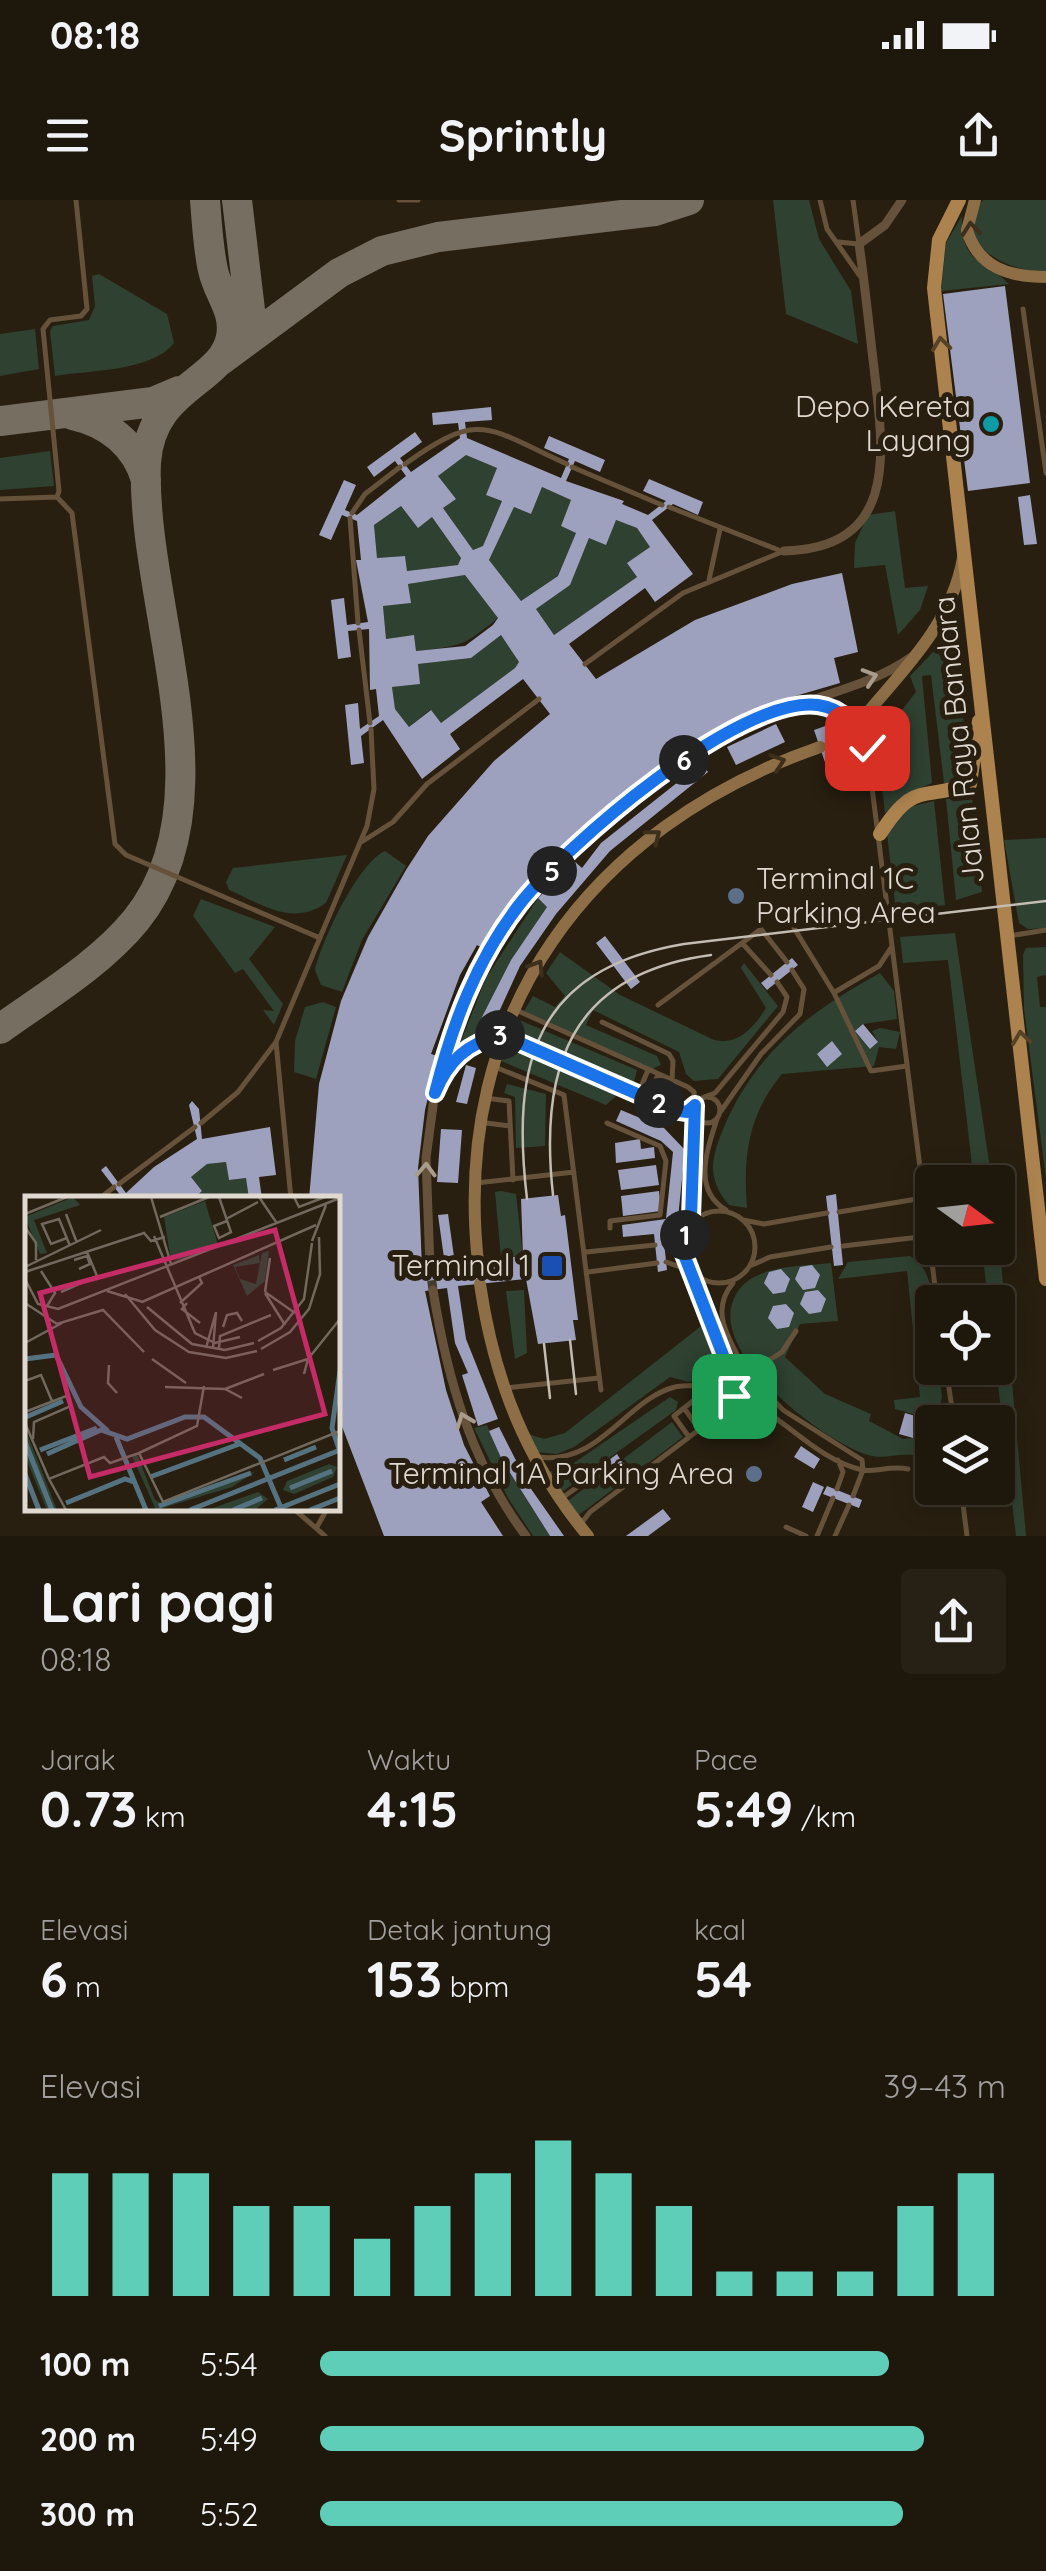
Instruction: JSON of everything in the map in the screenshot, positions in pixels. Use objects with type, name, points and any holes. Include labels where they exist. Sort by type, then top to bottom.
[{"type":"main road","name":"Jalan Raya Bandara","points":[[959,200],[944,225],[934,272],[1046,1280]]},
{"type":"main road","points":[[880,834],[900,804],[928,790],[956,788],[973,780],[982,705]]},
{"type":"street","points":[[784,551],[816,546],[840,535],[868,509],[880,483],[883,444],[859,244],[885,225],[902,200]]},
{"type":"street","points":[[975,200],[967,230],[984,260],[1006,272],[1046,277]]},
{"type":"street","points":[[837,742],[856,726],[921,650],[953,596],[965,546]]},
{"type":"street","points":[[430,1267],[425,1186],[435,1093],[462,1005],[520,904],[598,822],[687,758],[782,709],[889,671],[921,650]]},
{"type":"street","points":[[478,1262],[473,1183],[482,1098],[516,1002],[573,913],[630,856],[738,779],[820,748]]},
{"type":"street","points":[[435,1093],[456,1056],[473,1044],[502,1035]]},
{"type":"street","points":[[480,1284],[502,1388],[531,1453],[581,1532]]},
{"type":"street","points":[[433,1290],[447,1366],[464,1421],[483,1466],[526,1536]]},
{"type":"lane","points":[[57,497],[60,480],[43,329],[50,320],[81,316],[87,309],[76,200]]},
{"type":"lane","points":[[399,200],[418,200]]},
{"type":"lane","points":[[820,200],[835,240],[865,288]]},
{"type":"lane","points":[[835,240],[846,246],[859,244],[853,200]]},
{"type":"lane","points":[[1023,309],[1046,473]]},
{"type":"lane","points":[[101,1196],[238,1092],[276,1042],[361,842],[374,789],[350,515],[365,494],[444,435],[472,428],[491,431],[720,529],[784,551]]},
{"type":"lane","points":[[0,499],[57,497],[72,513],[115,844],[126,854],[320,938]]},
{"type":"lane","points":[[710,580],[720,529]]},
{"type":"lane","points":[[584,664],[684,592],[784,551]]},
{"type":"lane","points":[[361,842],[394,822],[426,784],[538,699]]},
{"type":"lane","points":[[782,709],[820,706],[841,713],[856,726],[867,748],[920,1165]]},
{"type":"lane","points":[[794,928],[834,992],[871,1070],[907,1066]]},
{"type":"lane","points":[[658,1005],[761,929],[787,962]]},
{"type":"lane","points":[[1009,936],[1046,930]]},
{"type":"lane","points":[[834,992],[879,966],[893,940]]},
{"type":"lane","points":[[742,942],[771,975]]},
{"type":"lane","points":[[792,970],[804,990],[800,1014],[761,1054],[719,1115],[704,1184],[711,1200],[730,1213],[764,1224],[827,1213]]},
{"type":"lane","points":[[502,1035],[679,1111],[716,1093],[784,1012],[787,997],[777,982]]},
{"type":"lane","points":[[516,1002],[520,1014],[694,1092],[688,1229],[683,1252],[726,1363],[731,1393],[730,1405],[590,1512],[581,1532]]},
{"type":"lane","points":[[602,1022],[669,1054],[674,1061],[672,1080]]},
{"type":"lane","points":[[276,1042],[291,1196]]},
{"type":"lane","points":[[491,1066],[564,1095],[601,1390]]},
{"type":"lane","points":[[638,1094],[648,1070]]},
{"type":"lane","points":[[648,1098],[658,1075]]},
{"type":"lane","points":[[704,1097],[716,1100],[719,1115]]},
{"type":"lane","points":[[482,1098],[509,1101],[513,1180]]},
{"type":"lane","points":[[695,1115],[705,1123],[719,1115]]},
{"type":"lane","points":[[478,1122],[510,1126]]},
{"type":"lane","points":[[607,1123],[660,1146],[666,1161],[660,1215],[610,1221],[610,1228]]},
{"type":"lane","points":[[473,1183],[574,1172]]},
{"type":"lane","points":[[839,1212],[915,1199]]},
{"type":"lane","points":[[664,1244],[676,1241],[706,1214],[730,1213]]},
{"type":"lane","points":[[740,1218],[754,1242],[747,1269]]},
{"type":"lane","points":[[610,1237],[611,1250]]},
{"type":"lane","points":[[843,1246],[915,1238]]},
{"type":"lane","points":[[586,1252],[655,1245]]},
{"type":"lane","points":[[831,1248],[763,1259],[725,1292],[720,1312],[749,1373],[783,1410],[828,1442],[860,1457],[863,1470],[853,1496]]},
{"type":"lane","points":[[666,1262],[716,1283],[739,1277]]},
{"type":"lane","points":[[588,1272],[657,1263]]},
{"type":"lane","points":[[726,1379],[734,1370],[749,1373],[782,1352],[796,1330]]},
{"type":"lane","points":[[731,1393],[750,1392],[749,1373]]},
{"type":"lane","points":[[502,1388],[600,1378]]},
{"type":"lane","points":[[531,1453],[542,1458],[570,1457],[668,1390],[680,1386],[708,1389]]},
{"type":"lane","points":[[689,1437],[674,1416],[708,1389],[718,1386],[838,1460],[863,1470],[889,1465],[908,1469]]},
{"type":"lane","points":[[684,1408],[700,1429]]},
{"type":"lane","points":[[837,1489],[843,1472],[838,1460]]},
{"type":"lane","points":[[559,1500],[583,1483]]},
{"type":"lane","points":[[817,1536],[832,1498]]},
{"type":"lane","points":[[835,1536],[849,1505]]},
{"type":"lane","points":[[963,1505],[967,1536]]},
{"type":"lane","points":[[298,1511],[325,1536]]},
{"type":"lane","points":[[317,1527],[325,1511]]},
{"type":"lane","points":[[786,1527],[806,1536]]},
{"type":"green space","points":[[773,200],[809,200],[819,239],[851,291],[858,344],[786,314]]},
{"type":"green space","points":[[983,200],[1046,200],[1046,272],[1015,267],[978,243],[975,216]]},
{"type":"green space","points":[[962,216],[970,253],[1009,284],[941,291],[946,243]]},
{"type":"green space","points":[[99,274],[167,314],[174,343],[151,360],[135,365],[55,376],[50,331],[53,326],[89,320],[95,306],[92,276]]},
{"type":"green space","points":[[35,329],[39,369],[0,376],[0,334]]},
{"type":"green space","points":[[50,451],[54,486],[0,490],[0,458]]},
{"type":"green space","points":[[466,455],[497,468],[486,495],[502,501],[483,546],[473,550],[443,508],[455,499],[438,476]]},
{"type":"green space","points":[[542,487],[571,500],[561,526],[576,533],[558,576],[521,601],[489,560],[514,507],[531,514]]},
{"type":"green space","points":[[401,506],[418,527],[432,517],[461,558],[458,565],[407,571],[405,556],[377,558],[374,525]]},
{"type":"green space","points":[[895,511],[905,588],[928,586],[920,610],[898,635],[885,565],[854,568],[855,543],[868,515]]},
{"type":"green space","points":[[616,520],[637,528],[650,547],[628,563],[637,577],[554,635],[536,609],[570,584],[589,538]]},
{"type":"green space","points":[[465,575],[498,618],[470,639],[444,648],[416,651],[414,635],[386,639],[383,606],[410,603],[408,584]]},
{"type":"green space","points":[[954,630],[969,774],[964,783],[944,783],[931,675],[922,676],[932,783],[901,797],[885,813],[877,742],[916,692],[910,676]]},
{"type":"green space","points":[[501,635],[519,662],[515,668],[441,723],[430,710],[409,727],[395,709],[392,687],[419,684],[418,664],[471,658]]},
{"type":"green space","points":[[972,797],[982,892],[956,900],[946,799]]},
{"type":"green space","points":[[934,801],[945,905],[896,911],[887,834],[905,808]]},
{"type":"green space","points":[[1046,838],[1046,928],[1028,929],[1019,923],[1004,840]]},
{"type":"green space","points":[[385,851],[406,866],[362,940],[342,992],[321,985],[315,970],[333,922],[364,870]]},
{"type":"green space","points":[[347,855],[326,903],[301,913],[265,907],[229,890],[226,882],[233,868]]},
{"type":"green space","points":[[538,898],[547,907],[511,960],[474,1039],[459,1046],[486,978]]},
{"type":"green space","points":[[201,899],[275,927],[249,959],[283,1004],[274,1025],[263,1010],[274,1011],[243,969],[235,973],[193,916]]},
{"type":"green space","points":[[955,933],[989,1165],[972,1165],[948,960],[903,963],[900,937]]},
{"type":"green space","points":[[1046,947],[1046,975],[1037,977],[1040,1007],[1046,1007],[1046,1178],[1024,1009],[1023,955],[1026,948]]},
{"type":"green space","points":[[560,952],[620,995],[714,1040],[738,1038],[766,1008],[741,968],[744,963],[778,1006],[718,1079],[694,1081],[686,1074],[679,1052],[593,1010],[586,1025],[657,1056],[661,1065],[652,1069],[524,1011],[533,996],[555,1007],[565,996],[546,973]]},
{"type":"green space","points":[[880,973],[894,991],[897,1019],[863,1024],[855,1031],[870,1049],[878,1042],[872,1031],[880,1028],[900,1032],[896,1049],[879,1047],[874,1066],[782,1074],[762,1105],[750,1137],[747,1208],[729,1205],[714,1177],[714,1158],[724,1127],[752,1076],[809,1018]]},
{"type":"green space","points":[[323,1002],[336,1007],[316,1079],[294,1072],[295,1041],[305,1007]]},
{"type":"green space","points":[[517,1019],[637,1070],[633,1086],[512,1037]]},
{"type":"green space","points":[[508,1045],[617,1095],[606,1105],[501,1061]]},
{"type":"green space","points":[[507,1084],[546,1094],[545,1146],[516,1148],[515,1097],[504,1093]]},
{"type":"green space","points":[[226,1162],[229,1180],[246,1178],[249,1196],[196,1196],[202,1191],[191,1177],[207,1164]]},
{"type":"green space","points":[[495,1192],[516,1194],[523,1256],[501,1258]]},
{"type":"green space","points":[[910,1256],[915,1265],[920,1265],[929,1285],[915,1285],[915,1349],[907,1271],[838,1279],[848,1262]]},
{"type":"green space","points":[[831,1263],[838,1321],[800,1324],[785,1357],[825,1394],[871,1414],[869,1421],[903,1439],[915,1438],[915,1456],[868,1455],[826,1433],[777,1395],[740,1349],[731,1326],[732,1304],[738,1291],[759,1275],[788,1267]]},
{"type":"green space","points":[[984,1265],[1001,1265],[1003,1285],[986,1285]]},
{"type":"green space","points":[[524,1290],[527,1353],[515,1359],[506,1291]]},
{"type":"green space","points":[[705,1323],[716,1361],[709,1378],[689,1382],[670,1377],[574,1447],[557,1454],[535,1452],[525,1433],[544,1439],[565,1433]]},
{"type":"green space","points":[[919,1385],[941,1385],[940,1405],[915,1405],[915,1415],[895,1409],[894,1400],[920,1397]]},
{"type":"green space","points":[[998,1385],[1012,1385],[1014,1405],[1000,1405]]},
{"type":"green space","points":[[670,1397],[678,1402],[676,1410],[559,1494],[545,1472],[565,1469]]},
{"type":"green space","points":[[1015,1415],[1026,1536],[1016,1536],[1012,1505]]},
{"type":"green space","points":[[672,1422],[683,1437],[576,1517],[565,1503]]},
{"type":"green space","points":[[487,1425],[502,1460],[550,1536],[533,1536],[508,1498],[474,1428]]},
{"type":"building","name":"Depo Kereta Layang","points":[[1005,286],[1030,483],[968,491],[943,294]]},
{"type":"building","name":"Terminal 1","points":[[491,407],[492,420],[465,422],[467,438],[561,478],[569,459],[544,448],[549,436],[605,460],[600,472],[575,461],[566,481],[624,501],[622,504],[648,515],[666,501],[643,491],[649,479],[703,502],[698,515],[673,504],[652,520],[693,574],[655,602],[645,588],[569,644],[596,679],[695,620],[792,584],[842,573],[858,652],[834,658],[840,683],[785,699],[682,751],[595,817],[553,856],[549,861],[562,873],[573,860],[582,868],[601,843],[683,778],[702,764],[708,772],[610,851],[556,914],[520,966],[487,1038],[476,1035],[482,1017],[511,960],[547,907],[538,898],[549,887],[537,875],[484,949],[477,945],[460,975],[431,1054],[438,1056],[425,1110],[418,1168],[422,1268],[445,1265],[438,1215],[448,1214],[455,1264],[523,1256],[521,1199],[558,1195],[561,1216],[565,1215],[578,1320],[573,1320],[576,1340],[538,1344],[526,1279],[458,1286],[466,1339],[498,1419],[478,1426],[462,1375],[468,1373],[455,1343],[447,1288],[425,1291],[446,1390],[464,1445],[490,1496],[481,1502],[503,1536],[384,1536],[340,1421],[340,1196],[309,1196],[319,1084],[341,1001],[368,937],[428,836],[494,761],[550,714],[523,679],[450,734],[460,749],[422,779],[383,720],[361,736],[364,763],[351,765],[345,705],[358,703],[360,729],[379,716],[376,689],[370,690],[369,629],[348,631],[351,657],[338,659],[331,600],[344,598],[347,625],[368,622],[356,560],[361,560],[357,521],[342,515],[331,540],[319,535],[344,480],[356,485],[345,510],[357,515],[406,476],[395,461],[374,477],[367,467],[415,432],[422,442],[400,458],[411,472],[460,438],[458,423],[433,425],[432,413]],"holes":[[[466,455],[497,468],[486,495],[502,501],[483,546],[473,550],[443,508],[456,499],[438,476]],[[542,487],[571,500],[561,526],[576,533],[558,576],[521,601],[489,560],[514,507],[531,514]],[[401,506],[418,528],[432,517],[461,558],[458,565],[407,571],[405,556],[377,558],[374,525]],[[616,520],[637,528],[650,547],[627,563],[637,577],[554,635],[536,609],[570,585],[589,538],[606,545]],[[465,575],[498,618],[465,646],[416,651],[414,635],[386,639],[383,606],[411,603],[408,584]],[[501,635],[519,662],[441,723],[431,710],[409,727],[395,709],[392,687],[420,684],[418,664],[471,658]]]},
{"type":"building","points":[[1030,495],[1037,544],[1024,545],[1018,497]]},
{"type":"building","points":[[776,724],[785,742],[736,765],[727,747]]},
{"type":"building","points":[[831,724],[848,774],[831,780],[814,730]]},
{"type":"building","points":[[605,936],[640,982],[631,989],[596,943]]},
{"type":"building","points":[[792,958],[798,965],[767,990],[761,983]]},
{"type":"building","points":[[863,1024],[878,1042],[870,1049],[855,1031]]},
{"type":"building","points":[[832,1041],[842,1054],[827,1067],[817,1054]]},
{"type":"building","points":[[466,1065],[476,1068],[467,1104],[456,1102]]},
{"type":"building","points":[[192,1101],[199,1109],[202,1139],[270,1127],[276,1175],[259,1177],[262,1196],[249,1196],[246,1178],[229,1180],[226,1162],[207,1164],[191,1177],[202,1191],[196,1196],[121,1196],[101,1170],[106,1166],[126,1193],[154,1167],[197,1139],[189,1105]]},
{"type":"building","points":[[621,1110],[664,1128],[685,1150],[678,1218],[663,1233],[667,1270],[658,1272],[654,1234],[623,1237],[622,1225],[666,1219],[673,1152],[661,1141],[616,1121]]},
{"type":"building","points":[[441,1129],[462,1130],[458,1183],[437,1182]]},
{"type":"building","points":[[640,1139],[641,1149],[654,1147],[655,1158],[616,1163],[615,1143]]},
{"type":"building","points":[[656,1165],[659,1185],[621,1190],[618,1170]]},
{"type":"building","points":[[659,1191],[661,1211],[623,1216],[621,1196]]},
{"type":"building","points":[[836,1194],[843,1265],[834,1266],[826,1196]]},
{"type":"building","points":[[812,1265],[820,1275],[815,1288],[803,1290],[795,1279],[800,1267]]},
{"type":"building","points":[[781,1269],[790,1279],[785,1292],[773,1294],[764,1283],[769,1272]]},
{"type":"building","points":[[818,1290],[826,1299],[821,1312],[809,1314],[800,1304],[805,1292]]},
{"type":"building","points":[[786,1304],[794,1313],[789,1327],[777,1329],[768,1318],[773,1306]]},
{"type":"building","points":[[905,1413],[915,1416],[913,1438],[899,1434]]},
{"type":"building","points":[[499,1427],[529,1486],[564,1536],[550,1536],[502,1460],[489,1431]]},
{"type":"building","points":[[801,1446],[820,1459],[814,1469],[794,1457]]},
{"type":"building","points":[[617,1454],[622,1462],[591,1484],[586,1477]]},
{"type":"building","points":[[813,1482],[824,1487],[813,1512],[802,1507]]},
{"type":"building","points":[[827,1486],[862,1500],[859,1508],[823,1494]]},
{"type":"building","points":[[663,1509],[671,1519],[648,1536],[626,1536]]},
{"type":"taxiway","points":[[0,1029],[89,965],[136,920],[164,872],[178,818],[180,759],[175,698],[148,517],[146,462],[151,436],[161,417],[173,401],[215,366],[231,337],[231,319],[211,262],[205,200]]},
{"type":"taxiway","points":[[237,200],[250,310]]},
{"type":"taxiway","points":[[220,361],[339,273],[382,251],[438,237],[655,211],[689,200]]},
{"type":"taxiway","points":[[0,421],[153,402],[179,391]]},
{"type":"taxiway","points":[[73,415],[119,437],[135,456],[146,480]]},
{"type":"tunnel","points":[[430,1267],[433,1290]]},
{"type":"tram line","points":[[527,1199],[523,1150],[530,1066],[543,1030],[564,1000],[594,975],[634,957],[684,944],[1046,901]]},
{"type":"tram line","points":[[553,1195],[552,1107],[559,1069],[574,1035],[595,1006],[624,983],[663,966],[711,955]]},
{"type":"tram line","points":[[570,1340],[576,1394]]},
{"type":"tram line","points":[[544,1344],[550,1398]]},
{"type":"place","name":"Depo Kereta Layang","points":[[991,424]]},
{"type":"place","name":"Terminal 1C Parking Area","points":[[736,896]]},
{"type":"place","name":"Terminal 1","points":[[552,1266]]},
{"type":"place","name":"Terminal 1A Parking Area","points":[[754,1474]]},
{"type":"route","points":[[734,1396],[726,1386],[726,1363],[704,1312],[697,1279],[683,1252],[691,1217],[695,1105],[687,1112],[674,1110],[502,1035],[473,1044],[456,1056],[435,1093],[462,1005],[489,950],[520,904],[598,822],[687,758],[782,709],[812,705],[841,713],[856,726],[867,748]]}]
